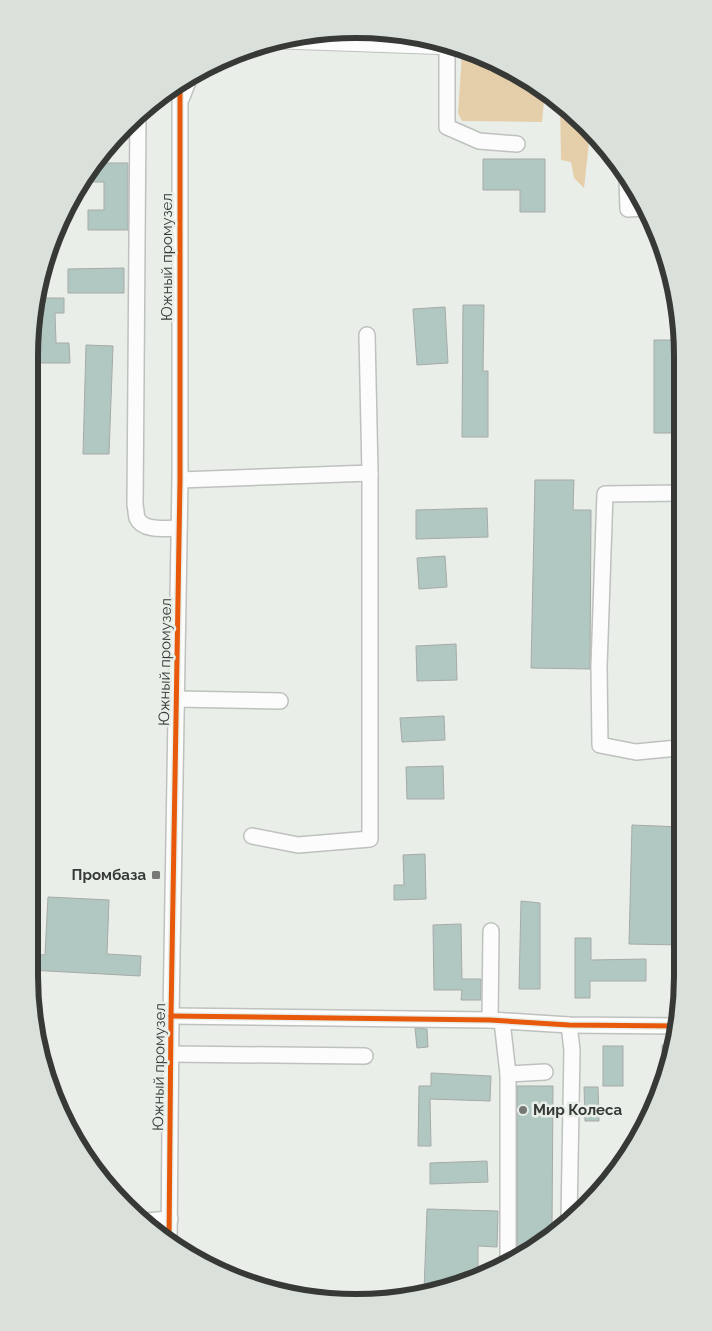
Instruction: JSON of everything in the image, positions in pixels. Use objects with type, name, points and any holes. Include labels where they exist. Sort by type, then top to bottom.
[{"type":"main road","points":[[314,40],[417,44]]},
{"type":"street","points":[[450,52],[447,127],[479,141],[517,144]]},
{"type":"street","points":[[180,103],[186,87]]},
{"type":"street","name":"Южный промузел","points":[[169,1233],[180,480],[180,90]]},
{"type":"street","points":[[138,125],[135,505],[137,517],[147,527],[179,528]]},
{"type":"street","points":[[628,190],[628,209],[638,208]]},
{"type":"street","points":[[252,836],[298,845],[370,839],[370,473],[367,335]]},
{"type":"street","points":[[180,480],[370,473]]},
{"type":"street","points":[[674,493],[605,494],[599,667],[600,745],[636,752],[674,748]]},
{"type":"street","points":[[177,699],[280,701]]},
{"type":"street","points":[[491,931],[496,1020],[508,1074],[508,1255]]},
{"type":"street","points":[[171,1016],[496,1020],[569,1025],[670,1026]]},
{"type":"street","points":[[569,1025],[572,1050],[569,1211]]},
{"type":"street","points":[[171,1054],[365,1056]]},
{"type":"street","points":[[508,1074],[545,1072]]},
{"type":"street","points":[[153,1220],[170,1219]]},
{"type":"shaded area","points":[[462,56],[497,70],[544,99],[542,122],[462,121],[458,113]]},
{"type":"shaded area","points":[[560,112],[584,134],[589,143],[584,188],[574,178],[571,162],[561,160]]},
{"type":"building","points":[[483,159],[545,159],[545,212],[520,212],[520,190],[483,190]]},
{"type":"building","points":[[102,163],[128,163],[128,230],[88,230],[88,210],[104,210],[104,182],[89,182]]},
{"type":"building","points":[[124,268],[124,293],[68,293],[68,269]]},
{"type":"building","points":[[43,298],[64,298],[64,313],[55,313],[56,343],[69,343],[70,363],[38,363],[38,335]]},
{"type":"building","points":[[463,305],[484,305],[483,371],[488,371],[488,437],[462,437]]},
{"type":"building","points":[[445,307],[448,363],[417,365],[413,309]]},
{"type":"building","points":[[654,340],[674,340],[674,433],[654,433]]},
{"type":"building","points":[[86,345],[113,346],[109,454],[83,454]]},
{"type":"building","points":[[535,480],[574,480],[573,510],[591,510],[590,669],[531,668]]},
{"type":"building","points":[[487,508],[488,537],[416,539],[416,510]]},
{"type":"building","points":[[445,556],[447,587],[419,589],[417,558]]},
{"type":"building","points":[[456,644],[457,680],[417,681],[416,646]]},
{"type":"building","points":[[444,716],[445,740],[402,742],[400,718]]},
{"type":"building","points":[[443,766],[444,799],[407,799],[406,767]]},
{"type":"building","points":[[632,825],[674,827],[674,945],[629,944]]},
{"type":"building","points":[[425,854],[426,899],[394,900],[394,885],[404,885],[403,855]]},
{"type":"building","points":[[48,897],[109,900],[107,954],[141,956],[140,976],[38,970],[38,955],[45,955]]},
{"type":"building","points":[[521,901],[540,903],[540,989],[519,989]]},
{"type":"building","points":[[461,924],[462,979],[481,979],[481,1000],[461,1000],[462,990],[434,990],[433,925]]},
{"type":"building","points":[[575,938],[591,938],[591,960],[646,959],[646,981],[590,981],[590,998],[575,998]]},
{"type":"building","points":[[415,1028],[427,1029],[428,1047],[417,1048]]},
{"type":"building","points":[[662,1045],[666,1045],[664,1057],[662,1062]]},
{"type":"building","points":[[603,1046],[623,1046],[623,1086],[603,1086]]},
{"type":"building","points":[[431,1073],[491,1076],[490,1101],[430,1099],[431,1146],[418,1146],[419,1086],[431,1086]]},
{"type":"building","points":[[517,1086],[553,1086],[552,1226],[517,1250]]},
{"type":"building","points":[[584,1087],[598,1087],[599,1121],[585,1121]]},
{"type":"building","points":[[487,1161],[488,1182],[430,1184],[430,1163]]},
{"type":"building","points":[[427,1209],[498,1211],[497,1247],[478,1246],[478,1269],[458,1277],[424,1286]]},
{"type":"cycle path","points":[[169,1233],[180,480],[180,90]]},
{"type":"cycle path","points":[[171,1016],[490,1020],[569,1025],[670,1026]]},
{"type":"place","name":"Промбаза","points":[[156,875]]},
{"type":"place","name":"Мир Колеса","points":[[523,1110]]}]
